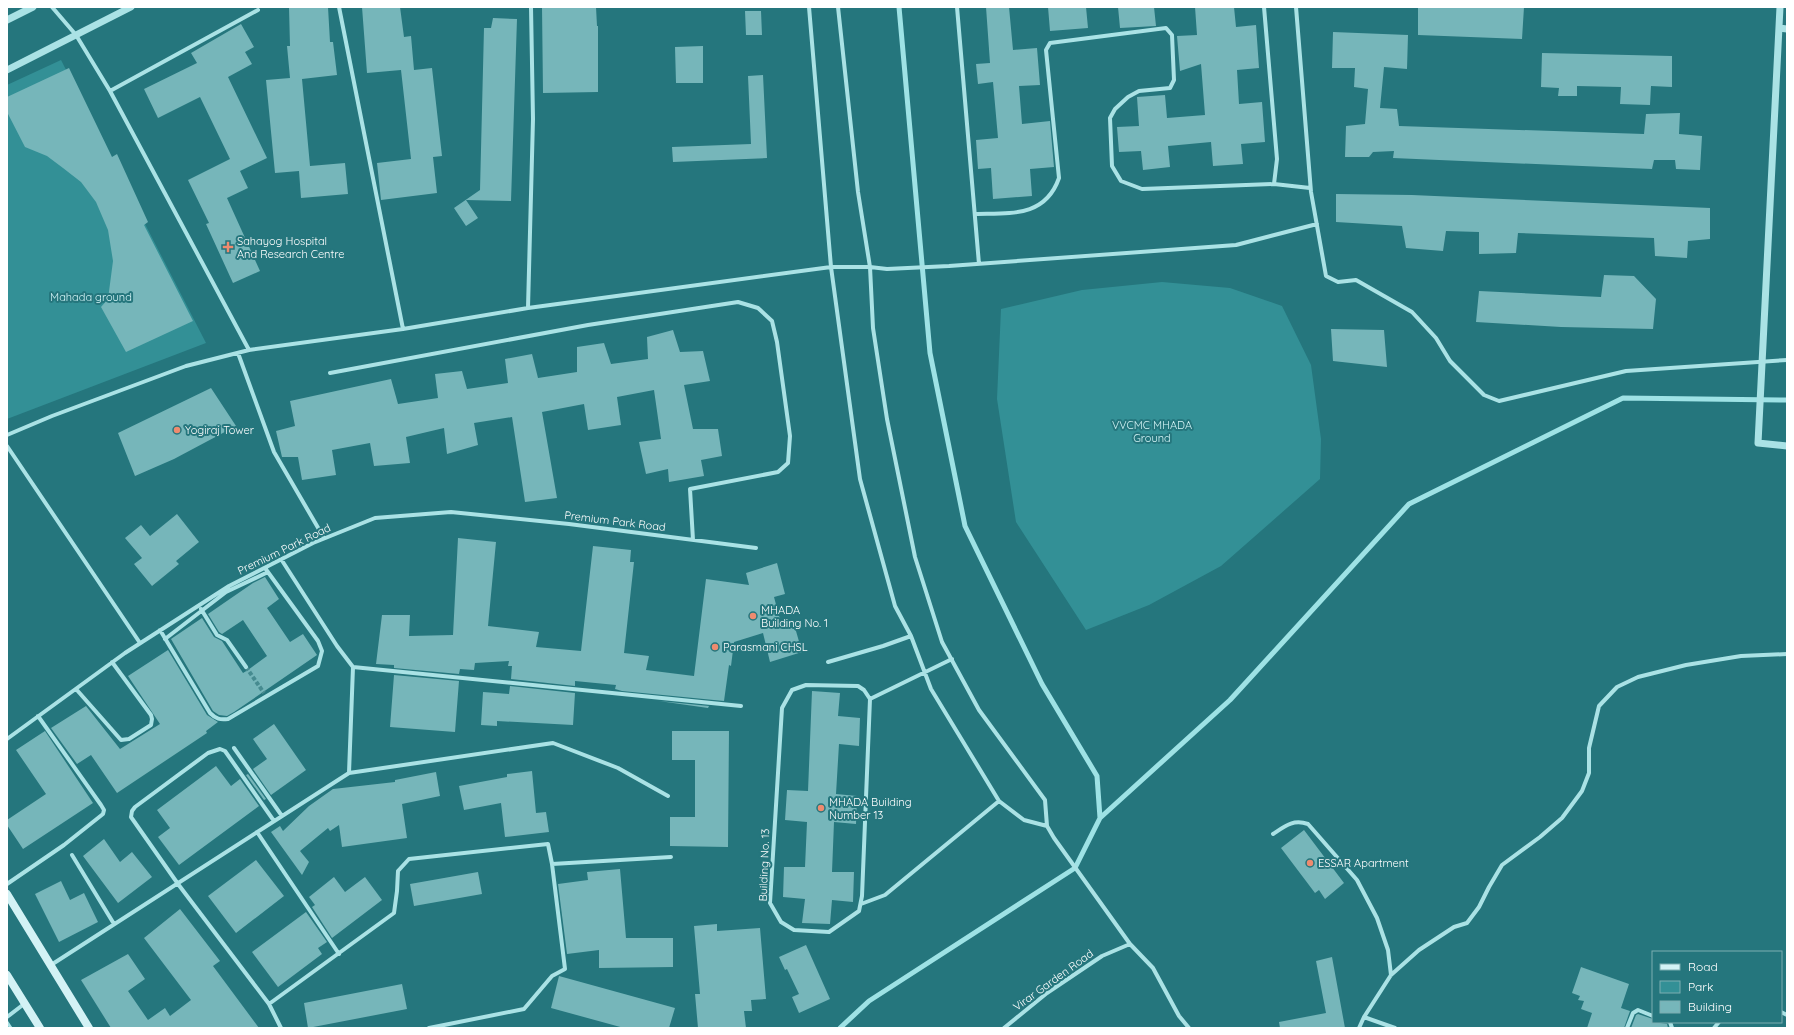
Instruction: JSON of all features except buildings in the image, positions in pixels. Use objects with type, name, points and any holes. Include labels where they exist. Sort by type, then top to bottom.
[{"type":"main road","points":[[7,894],[89,1028]]},
{"type":"main road","points":[[7,975],[40,1028]]},
{"type":"street","points":[[7,20],[33,7]]},
{"type":"street","points":[[52,7],[76,35],[110,91],[250,350]]},
{"type":"street","points":[[7,70],[131,7]]},
{"type":"street","points":[[339,7],[403,329]]},
{"type":"street","points":[[528,308],[533,119],[531,7]]},
{"type":"street","points":[[809,7],[831,267],[860,479],[895,606],[910,636],[931,688],[999,801],[1024,820],[1046,826]]},
{"type":"street","points":[[838,7],[858,192],[870,267],[873,328],[887,419],[915,557],[942,642],[979,710],[1044,800],[1046,826],[1130,944],[1153,968],[1179,1016],[1189,1028]]},
{"type":"street","points":[[957,7],[978,264]]},
{"type":"street","points":[[1264,7],[1277,159],[1274,184]]},
{"type":"street","points":[[1296,7],[1310,188],[1326,276],[1338,282],[1356,280],[1412,312],[1436,338],[1450,361],[1484,395],[1499,401],[1626,371],[1787,360]]},
{"type":"street","points":[[1780,7],[1758,443],[1787,446]]},
{"type":"street","points":[[110,91],[258,10]]},
{"type":"street","points":[[975,214],[1031,210],[1055,190],[1059,178],[1046,50],[1050,43],[1166,28],[1172,36],[1174,80],[1170,88],[1139,91],[1128,97],[1115,109],[1110,118],[1112,166],[1121,181],[1142,188],[1274,184],[1310,188]]},
{"type":"street","points":[[1779,28],[1787,29]]},
{"type":"street","points":[[7,435],[52,416],[186,366],[250,350],[403,329],[528,308],[831,267],[870,267],[887,269],[949,266],[1236,245],[1317,224]]},
{"type":"street","points":[[330,373],[588,325],[738,302],[758,308],[772,322],[778,342],[790,436],[788,463],[778,472],[690,489],[693,540]]},
{"type":"street","points":[[238,353],[274,452],[324,538]]},
{"type":"street","points":[[7,446],[140,643]]},
{"type":"street","name":"Premium Park Road","points":[[7,739],[112,662],[229,586],[324,538],[375,518],[452,512],[569,524],[756,548]]},
{"type":"street","points":[[281,559],[337,646],[353,667],[349,773]]},
{"type":"street","points":[[160,630],[210,713],[215,718],[228,719],[265,695],[318,666],[322,651],[318,641],[265,568]]},
{"type":"street","points":[[166,639],[226,592],[268,572]]},
{"type":"street","points":[[199,605],[217,635],[227,640],[246,667]]},
{"type":"street","points":[[828,662],[883,646],[910,636]]},
{"type":"street","points":[[1359,1028],[1364,1017],[1391,975],[1419,950],[1454,927],[1467,924],[1480,907],[1489,887],[1502,865],[1540,837],[1562,818],[1582,791],[1589,773],[1589,748],[1600,706],[1617,687],[1638,677],[1686,665],[1740,656],[1787,654]]},
{"type":"street","points":[[952,659],[870,699],[861,904],[886,895],[999,801]]},
{"type":"street","points":[[76,689],[121,740],[129,739],[151,725],[151,715],[112,662]]},
{"type":"street","points":[[353,667],[741,706]]},
{"type":"street","name":"Building No. 13","points":[[861,904],[859,911],[829,932],[794,930],[781,922],[770,904],[782,708],[792,690],[806,685],[858,686],[864,690],[870,699]]},
{"type":"street","points":[[7,884],[64,845],[103,814],[104,810],[38,716]]},
{"type":"street","points":[[51,965],[349,773],[461,758],[553,743],[618,768],[668,796]]},
{"type":"street","points":[[234,748],[282,816]]},
{"type":"street","points":[[274,821],[225,751],[220,749],[208,753],[132,811],[131,817],[178,884],[269,1004],[281,1028]]},
{"type":"street","points":[[1273,834],[1290,822],[1300,821],[1308,824],[1357,880],[1377,918],[1388,950],[1391,975]]},
{"type":"street","points":[[257,832],[339,954]]},
{"type":"street","points":[[269,1004],[394,913],[398,871],[409,859],[548,844],[552,864],[565,969],[552,976],[524,1009],[429,1028]]},
{"type":"street","points":[[72,855],[114,924]]},
{"type":"street","points":[[552,864],[671,857]]},
{"type":"street","name":"Virar Garden Road","points":[[1004,1028],[1047,993],[1102,956],[1130,944]]},
{"type":"street","points":[[7,1017],[24,1004]]},
{"type":"street","points":[[1627,1028],[1633,1013],[1638,1010],[1652,1016]]},
{"type":"street","points":[[1364,1017],[1394,1028]]},
{"type":"lane","points":[[7,1022],[11,1028]]},
{"type":"green space","name":"Mahada ground","points":[[61,60],[206,343],[7,419],[7,85]]},
{"type":"green space","name":"VVCMC MHADA Ground","points":[[1162,282],[1230,288],[1282,306],[1311,365],[1321,439],[1320,479],[1221,566],[1149,605],[1086,630],[1016,522],[997,399],[1001,309],[1082,290]]},
{"type":"waterway","points":[[840,1028],[869,1001],[1075,868],[1100,818],[1097,776],[1042,684],[965,526],[930,353],[899,7]]},
{"type":"waterway","points":[[1100,818],[1230,700],[1409,504],[1623,398],[1787,400]]},
{"type":"tunnel","points":[[246,667],[264,693]]},
{"type":"place","name":"Sahayog Hospital And Research Centre","points":[[228,247]]},
{"type":"place","name":"Yogiraj Tower","points":[[177,430]]},
{"type":"place","name":"MHADA Building No. 1","points":[[753,616]]},
{"type":"place","name":"Parasmani CHSL","points":[[715,647]]},
{"type":"place","name":"MHADA Building Number 13","points":[[821,808]]},
{"type":"place","name":"ESSAR Apartment","points":[[1310,863]]}]
